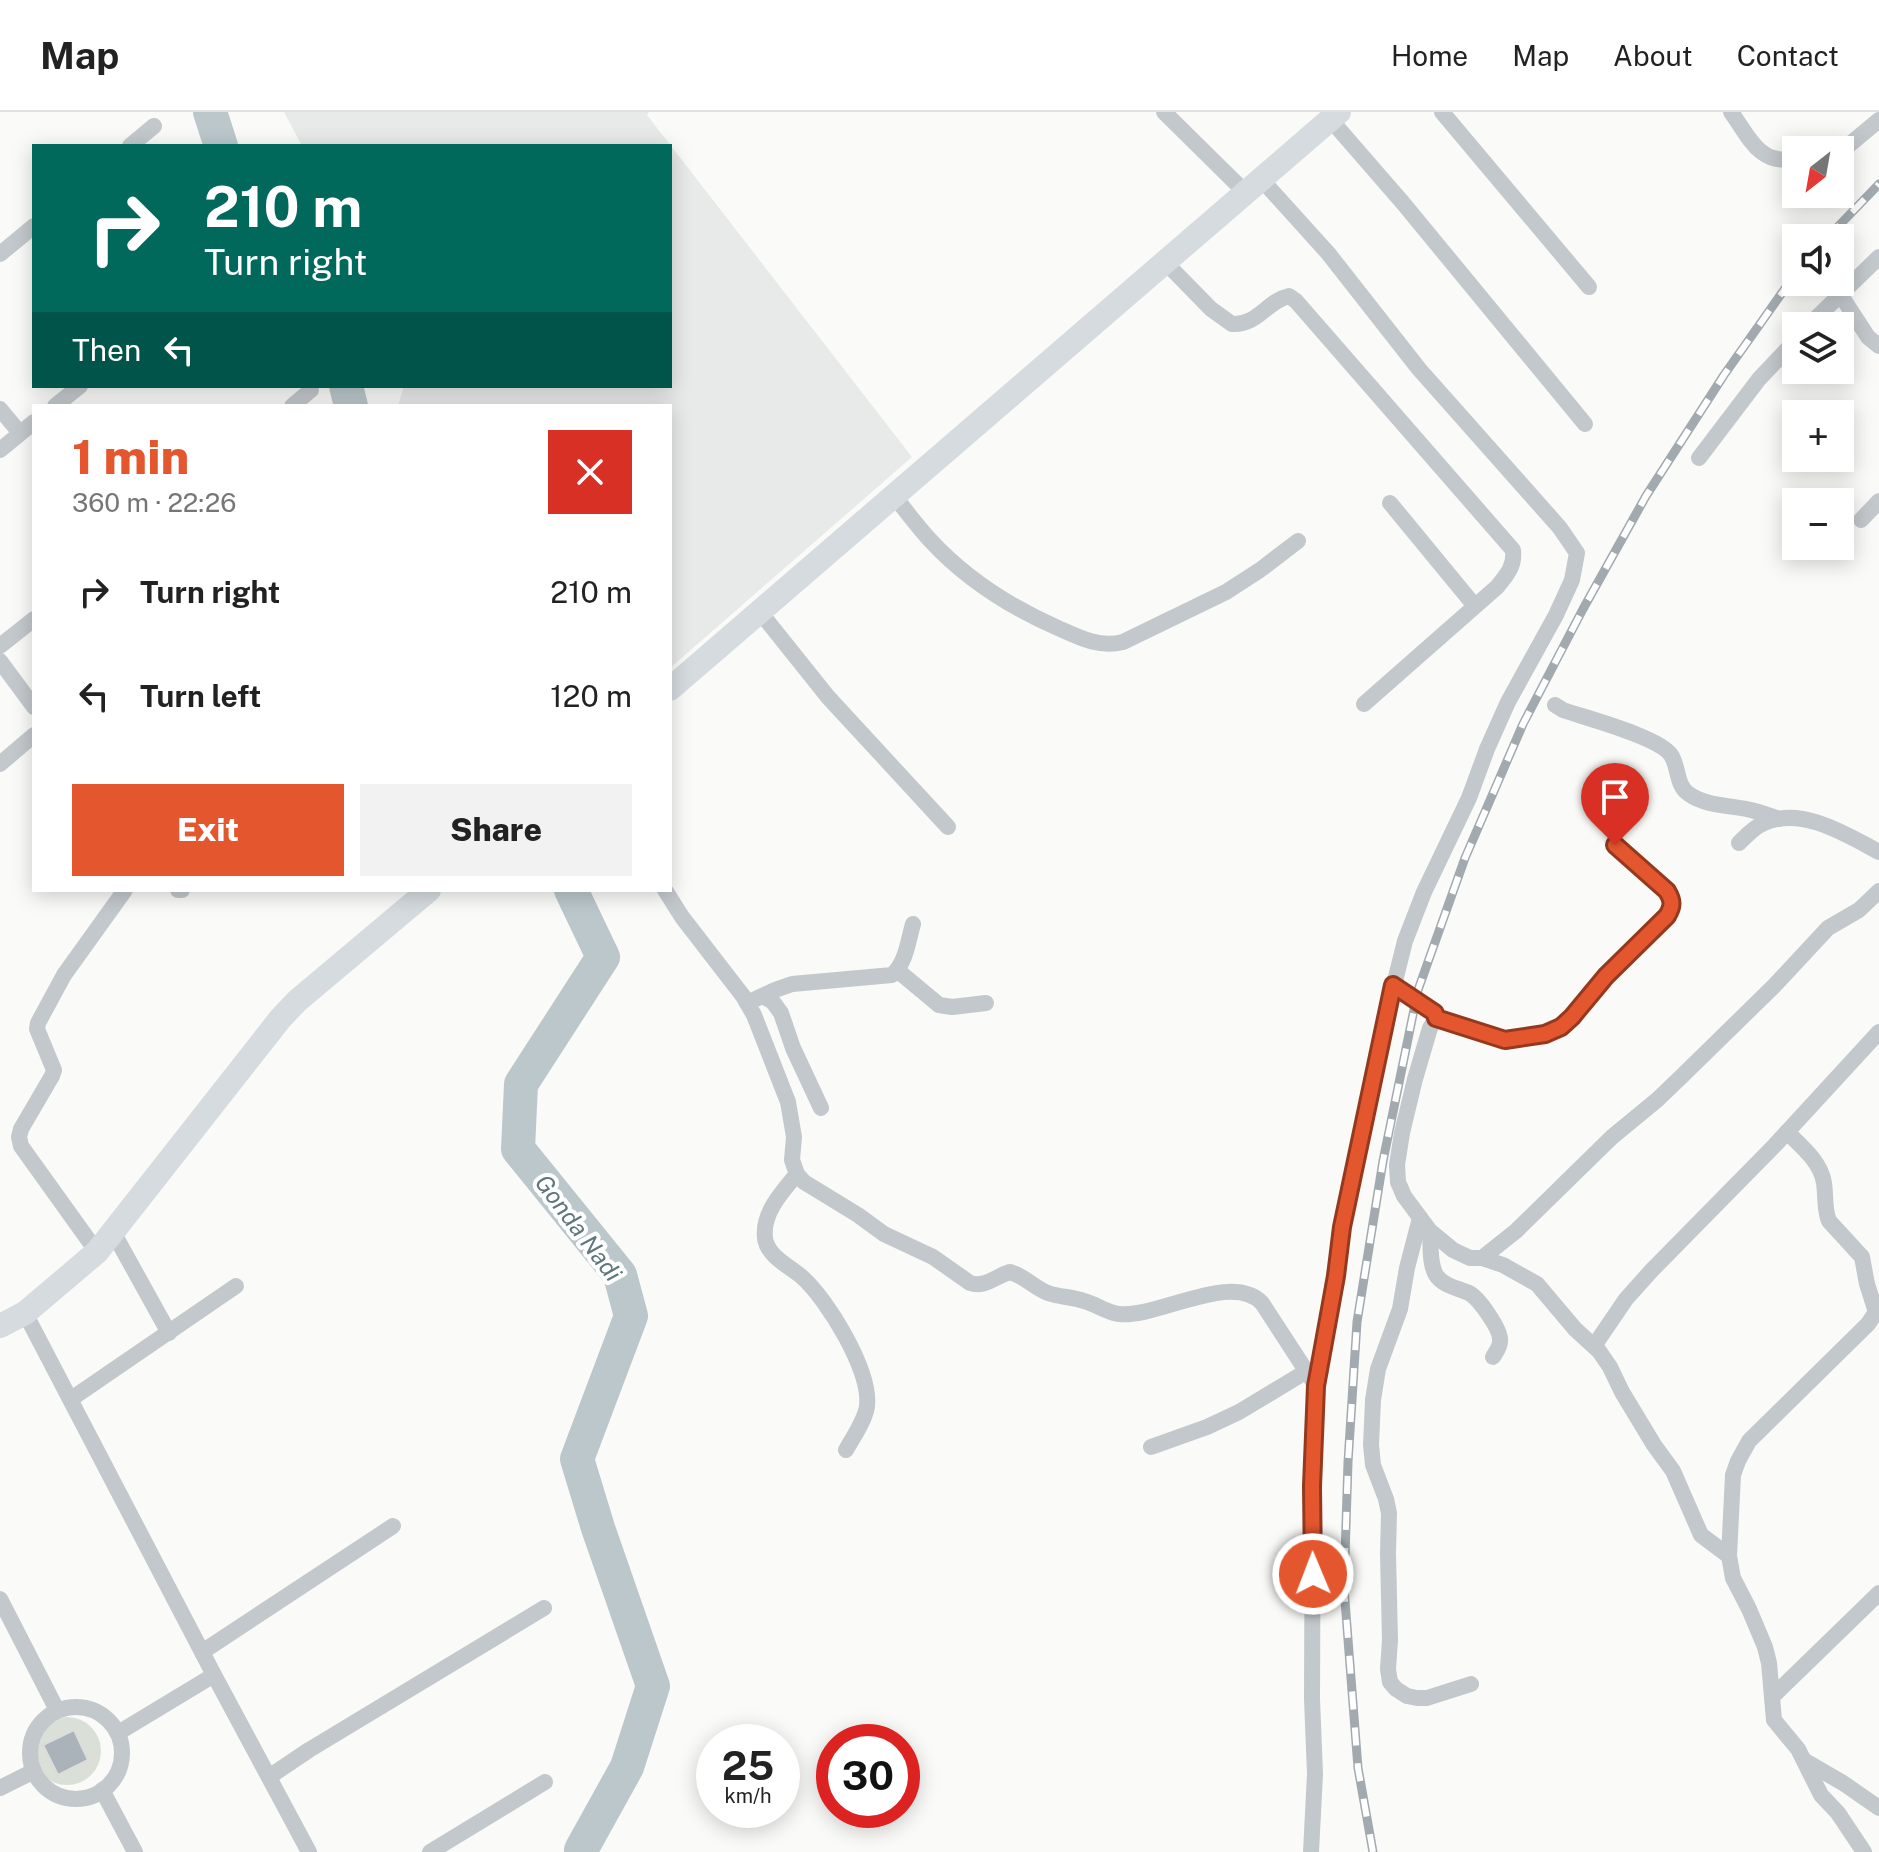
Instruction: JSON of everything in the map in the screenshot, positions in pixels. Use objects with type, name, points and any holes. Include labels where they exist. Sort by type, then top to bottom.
[{"type":"main road","points":[[672,687],[1335,116]]},
{"type":"main road","points":[[0,1326],[25,1313],[97,1252],[280,1019],[297,1001],[427,892]]},
{"type":"street","points":[[1164,112],[1254,186],[1328,253],[1419,369],[1560,528],[1577,553],[1572,580],[1508,702],[1405,941],[1342,1227],[1316,1386],[1312,1486],[1315,1774],[1311,1852]]},
{"type":"street","points":[[1442,112],[1589,287]]},
{"type":"street","points":[[1731,112],[1762,152],[1782,161]]},
{"type":"street","points":[[1335,116],[1585,424]]},
{"type":"street","points":[[1854,141],[1879,120]]},
{"type":"street","points":[[132,144],[154,126]]},
{"type":"street","points":[[0,254],[32,228]]},
{"type":"street","points":[[1854,281],[1879,257]]},
{"type":"street","points":[[1165,262],[1211,309],[1232,324],[1248,323],[1289,296],[1309,315],[1513,550],[1514,560],[1509,572],[1497,587],[1364,704]]},
{"type":"street","points":[[1822,312],[1838,296]]},
{"type":"street","points":[[1841,296],[1868,337],[1879,346]]},
{"type":"street","points":[[1699,458],[1759,379],[1782,355]]},
{"type":"street","points":[[58,404],[78,388]]},
{"type":"street","points":[[294,404],[311,390]]},
{"type":"street","points":[[0,409],[20,433]]},
{"type":"street","points":[[0,450],[32,424]]},
{"type":"street","points":[[895,497],[930,539],[974,580],[1008,604],[1101,645],[1123,642],[1226,592],[1298,541]]},
{"type":"street","points":[[1861,520],[1879,501]]},
{"type":"street","points":[[1390,503],[1474,605]]},
{"type":"street","points":[[760,612],[828,697],[948,827]]},
{"type":"street","points":[[0,646],[32,621]]},
{"type":"street","points":[[0,661],[32,704]]},
{"type":"street","points":[[1555,705],[1661,746],[1671,754],[1686,793],[1704,801],[1754,810],[1779,819]]},
{"type":"street","points":[[0,764],[32,737]]},
{"type":"street","points":[[1739,843],[1763,823],[1779,819],[1807,820],[1839,831],[1879,852]]},
{"type":"street","points":[[1436,1018],[1505,1040],[1545,1034],[1561,1027],[1572,1017],[1606,976],[1667,916],[1672,907],[1667,891],[1615,845]]},
{"type":"street","points":[[1482,1258],[1516,1231],[1612,1137],[1657,1100],[1774,986],[1828,928],[1859,910],[1879,891]]},
{"type":"street","points":[[97,1252],[26,1154],[19,1137],[54,1070],[37,1029],[38,1023],[64,975],[124,892]]},
{"type":"street","points":[[666,892],[754,1015],[788,1102],[794,1137],[793,1168],[804,1182],[884,1234],[919,1249],[976,1285],[1010,1272],[1047,1293],[1083,1300],[1118,1314],[1157,1310],[1228,1291],[1255,1296],[1316,1386]]},
{"type":"street","points":[[747,1003],[792,984],[892,975],[903,961],[913,924]]},
{"type":"street","points":[[897,970],[939,1005],[952,1007],[986,1003]]},
{"type":"street","points":[[1393,985],[1435,1013],[1436,1018],[1430,1028],[1402,1133],[1397,1165],[1398,1182],[1404,1196],[1425,1225],[1453,1250],[1470,1258],[1482,1258],[1503,1265],[1537,1284],[1575,1329],[1599,1351],[1654,1445],[1673,1471],[1701,1535],[1729,1556]]},
{"type":"street","points":[[763,996],[773,1002],[781,1013],[793,1048],[821,1108]]},
{"type":"street","points":[[1594,1346],[1626,1299],[1652,1270],[1787,1132],[1879,1032]]},
{"type":"street","points":[[1787,1132],[1816,1161],[1821,1171],[1829,1221],[1862,1257],[1876,1312],[1868,1324],[1749,1441],[1733,1475],[1729,1556],[1733,1578],[1765,1647],[1774,1720],[1798,1749],[1821,1795],[1838,1813],[1864,1852]]},
{"type":"street","points":[[797,1174],[769,1211],[765,1238],[775,1256],[804,1278],[826,1306],[861,1370],[867,1402],[865,1413],[846,1450]]},
{"type":"street","points":[[1425,1225],[1436,1275],[1448,1285],[1474,1296],[1500,1337],[1493,1357]]},
{"type":"street","points":[[1425,1225],[1407,1268],[1400,1309],[1378,1369],[1373,1400],[1373,1465],[1389,1513],[1388,1669],[1390,1682],[1396,1689],[1417,1698],[1427,1698],[1471,1684]]},
{"type":"street","points":[[113,1232],[169,1333]]},
{"type":"street","points":[[71,1399],[236,1286]]},
{"type":"street","points":[[25,1313],[309,1852]]},
{"type":"street","points":[[1151,1447],[1239,1412],[1307,1371]]},
{"type":"street","points":[[202,1652],[393,1526]]},
{"type":"street","points":[[1772,1697],[1879,1593]]},
{"type":"street","points":[[0,1599],[57,1710]]},
{"type":"street","points":[[269,1777],[544,1608]]},
{"type":"street","points":[[118,1733],[214,1675]]},
{"type":"street","points":[[71,1707],[99,1713],[110,1721],[118,1733],[122,1758],[118,1771],[112,1782],[90,1796],[77,1799],[63,1797],[51,1791],[34,1771],[30,1757],[36,1729],[57,1710],[71,1707]]},
{"type":"street","points":[[1805,1761],[1879,1808]]},
{"type":"street","points":[[0,1788],[34,1771]]},
{"type":"street","points":[[430,1852],[545,1782]]},
{"type":"street","points":[[102,1790],[135,1852]]},
{"type":"shaded area","points":[[284,112],[649,112],[647,115],[669,144],[301,144]]},
{"type":"shaded area","points":[[672,147],[912,457],[672,666],[672,404],[399,404],[403,388],[672,388]]},
{"type":"shaded area","points":[[74,1717],[95,1732],[101,1751],[99,1764],[91,1775],[74,1785],[60,1785],[43,1775],[35,1764],[33,1744],[43,1727],[54,1719]]},
{"type":"building","points":[[74,1730],[88,1760],[58,1775],[43,1745]]},
{"type":"waterway","name":"Gonda Nadi","points":[[210,112],[220,144]]},
{"type":"waterway","name":"Gonda Nadi","points":[[346,388],[350,404]]},
{"type":"waterway","name":"Gonda Nadi","points":[[572,892],[603,957],[521,1084],[518,1149],[620,1275],[631,1316],[577,1459],[653,1686],[627,1767],[581,1852]]},
{"type":"railway","points":[[1840,224],[1879,184]]},
{"type":"railway","points":[[1373,1852],[1358,1768],[1344,1588],[1348,1462],[1357,1322],[1383,1161],[1418,990],[1465,858],[1523,724],[1583,609],[1646,496],[1724,375],[1782,293]]},
{"type":"route","points":[[1313,1574],[1312,1486],[1316,1386],[1342,1227],[1393,985],[1430,1009],[1436,1018],[1505,1040],[1545,1034],[1561,1027],[1606,976],[1667,916],[1672,907],[1667,891],[1615,845]]}]
